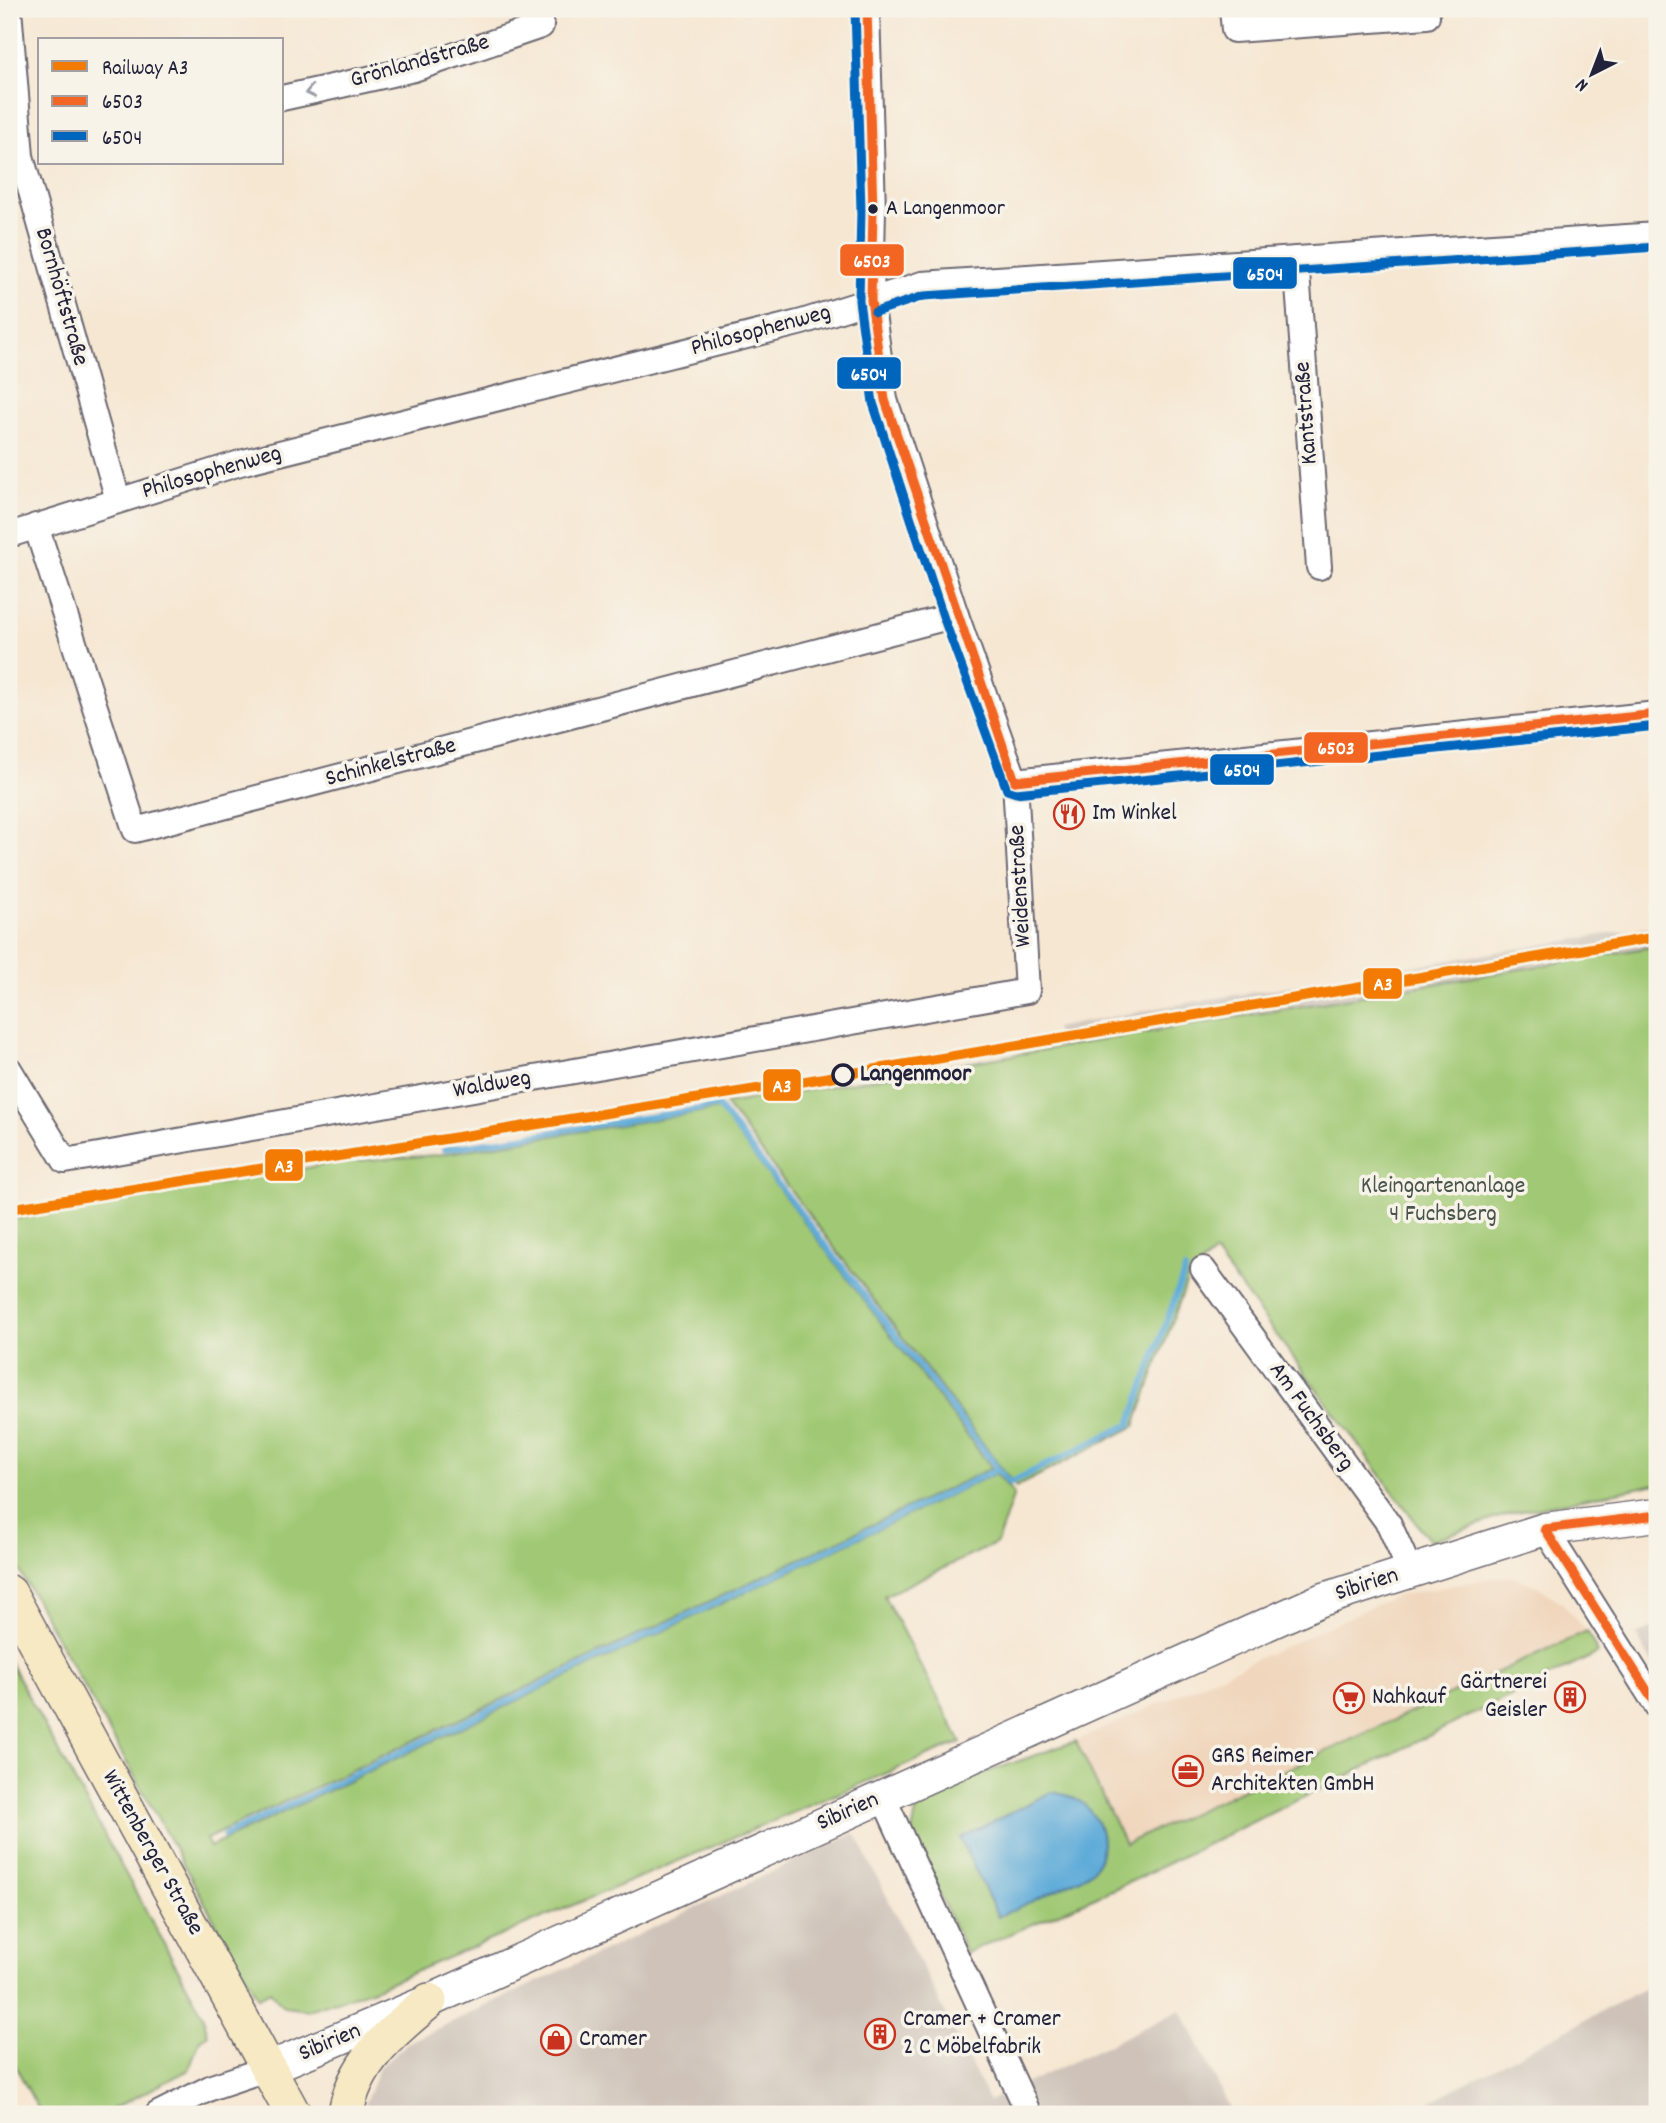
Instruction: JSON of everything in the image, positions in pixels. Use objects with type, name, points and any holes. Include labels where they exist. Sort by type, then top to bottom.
[{"type":"main road","name":"Wittenberger Straße","points":[[9,1593],[293,2114]]},
{"type":"main road","points":[[346,2114],[352,2089],[366,2060],[395,2029],[429,2001]]},
{"type":"street","name":"Bornhöftstraße","points":[[9,9],[23,156],[118,500]]},
{"type":"street","name":"Weidenstraße","points":[[867,9],[873,210],[871,300],[885,400],[956,615],[1015,780],[1027,991]]},
{"type":"street","points":[[1233,9],[1234,30],[1427,16],[1426,9]]},
{"type":"street","name":"Grönlandstraße","points":[[284,98],[414,69],[541,17]]},
{"type":"street","name":"Philosophenweg","points":[[9,535],[240,463],[802,322],[922,284],[1657,235]]},
{"type":"street","name":"Kantstraße","points":[[1296,259],[1319,567]]},
{"type":"street","name":"Schinkelstraße","points":[[36,526],[135,830],[956,615]]},
{"type":"street","points":[[1015,780],[1657,714]]},
{"type":"street","name":"Waldweg","points":[[9,1069],[65,1161],[1027,991]]},
{"type":"street","name":"Am Fuchsberg","points":[[1203,1269],[1389,1524],[1410,1571]]},
{"type":"street","name":"Sibirien","points":[[158,2114],[212,2087],[268,2068],[429,2001],[1321,1600],[1545,1529],[1657,1516]]},
{"type":"street","points":[[1545,1529],[1657,1706]]},
{"type":"street","points":[[883,1797],[1029,2114]]},
{"type":"shaded area","points":[[1657,926],[1657,946],[1060,1048],[1055,1028],[1163,1007]]},
{"type":"shaded area","points":[[1499,1577],[1514,1577],[1537,1586],[1562,1603],[1587,1631],[1125,1845],[1076,1741],[1396,1596]]},
{"type":"shaded area","points":[[1657,1626],[1657,1672],[1636,1635]]},
{"type":"shaded area","points":[[855,1833],[989,2101],[1181,2010],[1233,2114],[361,2114],[379,2068],[409,2042]]},
{"type":"shaded area","points":[[1657,1982],[1657,2114],[1407,2114]]},
{"type":"green space","name":"Kleingartenanlage 4 Fuchsberg","points":[[1657,946],[1657,1484],[1512,1513],[1430,1541],[1215,1253],[1189,1275],[1135,1426],[1016,1487],[725,1104]]},
{"type":"green space","points":[[718,1109],[992,1468],[206,1839],[210,1847],[996,1473],[1014,1494],[997,1543],[884,1596],[961,1742],[371,1990],[308,2010],[284,2007],[270,1991],[258,1998],[9,1552],[9,1220],[341,1162],[436,1155]]},
{"type":"green space","points":[[1587,1631],[1598,1653],[1132,1881],[966,1953],[912,1833],[919,1796],[1076,1741],[1125,1844]]},
{"type":"green space","points":[[9,1661],[203,2015],[208,2035],[200,2039],[189,2070],[103,2114],[41,2114],[9,2054]]},
{"type":"water","points":[[1051,1792],[1073,1797],[1088,1809],[1101,1833],[1100,1857],[1094,1868],[1078,1879],[998,1917],[960,1838]]},
{"type":"waterway","points":[[444,1149],[718,1106],[1009,1483],[1130,1424],[1185,1270]]},
{"type":"waterway","points":[[224,1836],[998,1469]]},
{"type":"rail line","name":"A3","points":[[9,1209],[800,1082],[1657,937]]},
{"type":"transit line","name":"6504","points":[[855,9],[861,210],[859,301],[873,403],[944,619],[1007,790],[1016,793],[1657,726]]},
{"type":"transit line","name":"6503","points":[[867,9],[873,210],[871,300],[885,400],[1015,781]]},
{"type":"transit line","name":"6504","points":[[875,312],[924,296],[1657,247]]},
{"type":"transit line","name":"6503","points":[[1015,781],[1657,714]]},
{"type":"transit line","name":"6503","points":[[1545,1529],[1657,1515]]},
{"type":"transit line","name":"6503","points":[[1545,1529],[1657,1706]]},
{"type":"place","name":"A Langenmoor","points":[[873,209]]},
{"type":"place","name":"Im Winkel","points":[[1069,814]]},
{"type":"place","name":"Langenmoor","points":[[843,1075]]},
{"type":"place","name":"Gärtnerei Geisler","points":[[1570,1697]]},
{"type":"place","name":"Nahkauf","points":[[1349,1698]]},
{"type":"place","name":"GRS Reimer Architekten GmbH","points":[[1188,1771]]},
{"type":"place","name":"Cramer + Cramer 2 C Möbelfabrik","points":[[880,2034]]},
{"type":"place","name":"Cramer","points":[[556,2040]]}]
